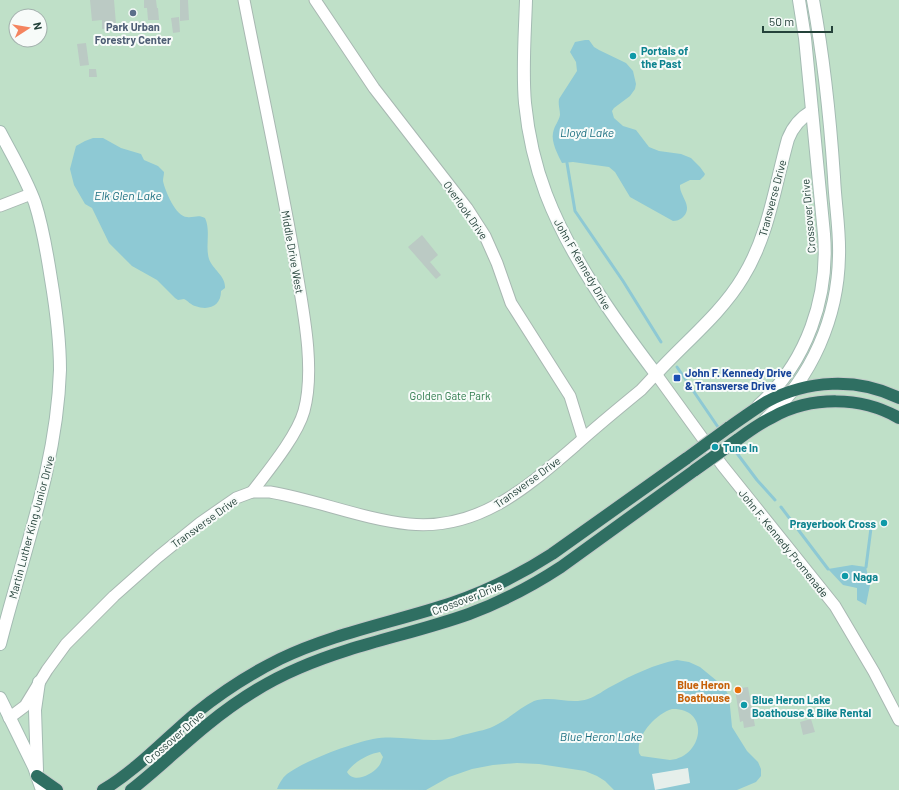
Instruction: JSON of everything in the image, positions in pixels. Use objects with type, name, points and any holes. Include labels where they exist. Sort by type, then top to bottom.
[{"type":"highway","points":[[792,391],[817,385],[839,384],[873,388],[899,398]]},
{"type":"highway","name":"Crossover Drive","points":[[103,790],[130,771],[208,704],[252,674],[292,654],[325,640],[450,604],[500,584],[552,554],[754,410],[767,402],[792,391]]},
{"type":"highway","points":[[762,423],[782,412],[801,406],[829,402],[849,402],[869,405],[899,418]]},
{"type":"highway","name":"Crossover Drive","points":[[131,790],[217,716],[266,685],[298,668],[330,655],[455,618],[506,598],[540,580],[561,567],[762,423]]},
{"type":"highway","points":[[37,776],[57,790]]},
{"type":"street","name":"Middle Drive West","points":[[244,0],[293,250],[304,322],[308,374],[306,404],[300,422],[282,452],[252,492]]},
{"type":"street","name":"Overlook Drive","points":[[315,0],[386,105],[467,208],[485,236],[497,263],[511,303],[570,396],[583,438]]},
{"type":"street","name":"John F Kennedy Drive","points":[[526,0],[524,66],[525,102],[531,140],[545,193],[561,229],[584,269],[616,319],[656,374]]},
{"type":"street","name":"Crossover Drive","points":[[754,410],[780,381],[799,354],[812,326],[821,295],[824,270],[825,244],[805,38],[799,0]]},
{"type":"street","name":"Crossover Drive","points":[[762,423],[774,412],[792,391],[807,370],[817,351],[835,298],[839,255],[829,106],[819,30],[813,0]]},
{"type":"street","points":[[819,30],[818,46],[821,91],[812,112],[820,118],[824,125],[828,149],[833,165]]},
{"type":"street","name":"Transverse Drive","points":[[9,718],[25,706],[53,660],[66,644],[128,582],[170,546],[236,498],[252,492],[262,491],[396,522],[419,525],[441,525],[461,521],[505,501],[548,468],[641,390],[717,311],[743,277],[766,227],[791,131],[800,119],[812,112]]},
{"type":"street","name":"Martin Luther King Junior Drive","points":[[0,132],[31,194],[43,230],[53,287],[59,344],[59,387],[52,444],[44,486],[0,644]]},
{"type":"street","points":[[0,206],[31,194]]},
{"type":"street","name":"John F. Kennedy Promenade","points":[[656,374],[722,465],[835,606],[874,672],[899,720]]},
{"type":"street","points":[[37,776],[35,710],[39,682]]},
{"type":"street","points":[[0,698],[37,776],[42,790]]},
{"type":"green space","name":"Golden Gate Park","points":[[0,0],[899,0],[899,790],[0,790]]},
{"type":"water","name":"Lloyd Lake","points":[[589,40],[594,47],[626,63],[633,71],[636,84],[635,89],[630,96],[614,108],[612,111],[614,118],[623,126],[636,130],[649,147],[659,151],[681,154],[691,158],[705,174],[700,180],[690,180],[680,185],[687,210],[686,214],[677,221],[673,221],[630,197],[615,172],[609,167],[573,162],[562,163],[553,140],[554,130],[560,115],[559,99],[577,71],[576,62],[570,52],[575,42]]},
{"type":"water","name":"Elk Glen Lake","points":[[93,138],[103,138],[121,148],[141,154],[144,160],[158,166],[164,172],[163,181],[166,191],[179,213],[187,217],[200,216],[205,218],[208,228],[209,259],[225,284],[225,288],[221,291],[219,300],[216,304],[205,308],[194,305],[184,299],[178,300],[157,280],[132,266],[109,243],[92,208],[85,204],[74,185],[70,169],[76,146]]},
{"type":"water","points":[[852,565],[866,567],[870,585],[866,605],[857,600],[857,588],[843,585],[828,569]]},
{"type":"water","name":"Blue Heron Lake","points":[[677,660],[689,662],[700,667],[725,689],[729,696],[732,727],[747,751],[758,762],[761,769],[761,776],[756,782],[737,790],[614,790],[605,781],[585,771],[539,764],[517,763],[472,769],[449,777],[426,790],[277,789],[284,777],[295,769],[316,758],[353,744],[373,739],[392,737],[430,740],[451,739],[494,726],[534,701],[548,699],[581,701],[588,699],[636,674]],"holes":[[[672,709],[684,711],[693,716],[697,724],[698,733],[690,751],[681,757],[670,760],[641,756],[639,753],[639,746],[644,732],[660,715]],[[380,752],[383,757],[378,767],[371,773],[358,778],[350,776],[347,772],[353,765],[362,759]]]},
{"type":"pier","points":[[688,768],[690,783],[655,790],[652,774]]},
{"type":"building","points":[[90,0],[114,0],[116,24],[111,25],[111,28],[102,29],[102,20],[92,21]]},
{"type":"building","points":[[144,0],[156,0],[159,20],[148,20],[147,8],[144,8]]},
{"type":"building","points":[[180,0],[188,0],[189,20],[180,21]]},
{"type":"building","points":[[179,17],[180,32],[173,33],[171,18]]},
{"type":"building","points":[[86,43],[89,65],[80,66],[77,44]]},
{"type":"building","points":[[89,69],[96,69],[97,77],[89,77]]},
{"type":"building","points":[[422,235],[438,255],[430,262],[441,275],[436,279],[408,247]]},
{"type":"building","name":"Blue Heron Lake Boathouse & Bike Rental","points":[[748,687],[755,726],[744,728],[743,721],[740,722],[735,689]]},
{"type":"building","points":[[811,719],[815,732],[803,735],[800,722]]},
{"type":"waterway","points":[[567,163],[575,211],[623,281],[661,342]]},
{"type":"waterway","points":[[677,367],[720,430]]},
{"type":"waterway","points":[[733,448],[757,480],[775,500]]},
{"type":"waterway","points":[[781,507],[828,569]]},
{"type":"waterway","points":[[866,567],[871,528]]},
{"type":"place","name":"Park Urban Forestry Center","points":[[133,13]]},
{"type":"place","name":"Portals of the Past","points":[[633,56]]},
{"type":"place","name":"John F. Kennedy Drive & Transverse Drive","points":[[677,378]]},
{"type":"place","name":"Tune In","points":[[715,447]]},
{"type":"place","name":"Prayerbook Cross","points":[[884,523]]},
{"type":"place","name":"Naga","points":[[845,576]]},
{"type":"place","name":"Blue Heron Boathouse","points":[[738,690]]},
{"type":"place","name":"Blue Heron Lake Boathouse & Bike Rental","points":[[744,705]]}]
